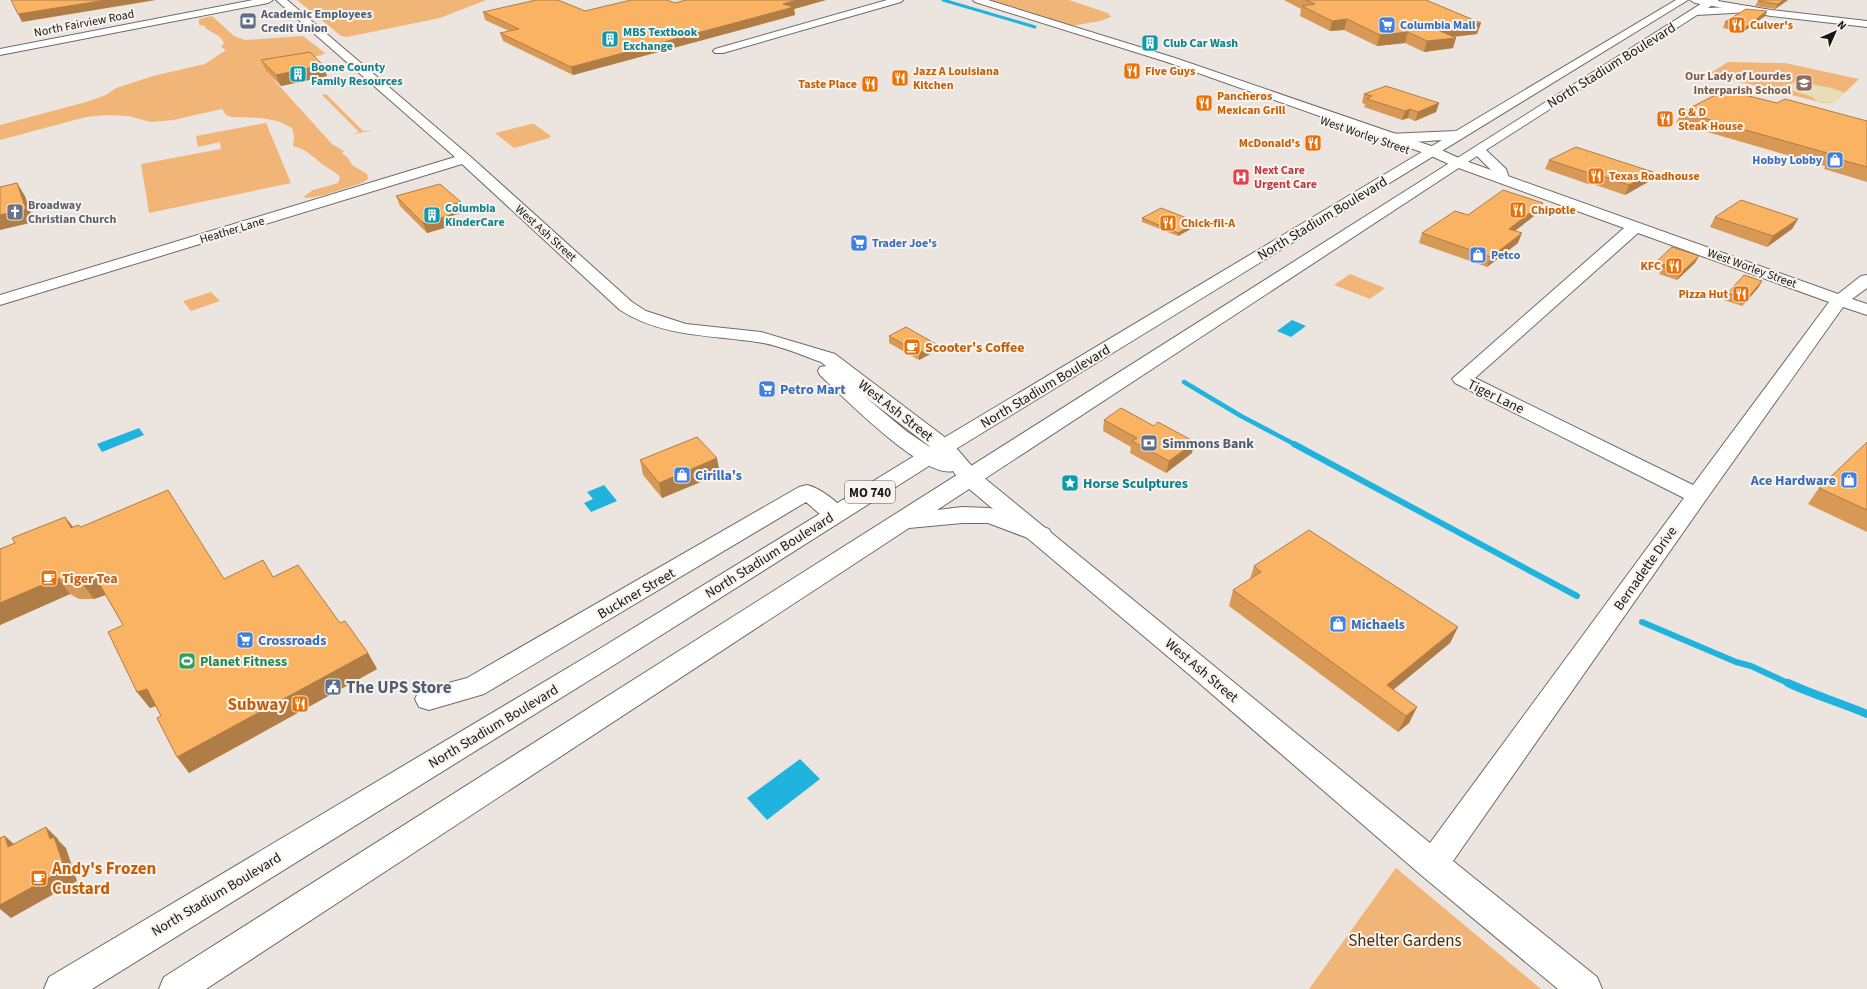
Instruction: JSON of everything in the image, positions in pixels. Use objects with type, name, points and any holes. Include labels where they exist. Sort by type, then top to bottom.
[{"type":"street","name":"North Fairview Road","points":[[0,52],[268,0]]},
{"type":"street","name":"West Ash Street","points":[[281,0],[464,159],[626,306],[640,315],[684,329],[761,337],[788,344],[814,355],[818,363],[851,393],[936,452],[1041,535],[1432,865],[1584,989]]},
{"type":"street","points":[[719,50],[898,0]]},
{"type":"street","name":"West Worley Street","points":[[978,0],[1096,38],[1150,53],[1393,137],[1454,165],[1569,208],[1636,226]]},
{"type":"street","points":[[1695,3],[1867,24]]},
{"type":"street","points":[[1695,3],[1749,9]]},
{"type":"street","points":[[1695,3],[1786,10],[1867,20]]},
{"type":"street","name":"North Stadium Boulevard","points":[[61,989],[598,662],[835,514],[1427,153],[1695,3]]},
{"type":"street","name":"North Stadium Boulevard","points":[[176,989],[1478,150],[1695,3]]},
{"type":"street","name":"West Worley Street","points":[[1096,38],[1117,47],[1427,153]]},
{"type":"street","points":[[1393,137],[1416,138],[1446,134],[1458,135]]},
{"type":"street","points":[[1478,150],[1501,172],[1502,178]]},
{"type":"street","name":"Heather Lane","points":[[0,300],[464,159]]},
{"type":"street","name":"West Worley Street","points":[[1454,165],[1502,178],[1867,310]]},
{"type":"street","name":"Tiger Lane","points":[[1636,226],[1462,379],[1696,496]]},
{"type":"street","name":"Bernadette Drive","points":[[1432,865],[1696,496],[1840,300],[1867,280]]},
{"type":"street","name":"Buckner Street","points":[[429,699],[475,686],[807,492],[835,514]]},
{"type":"street","points":[[899,522],[962,515],[990,516],[1041,535]]},
{"type":"green space","points":[[297,0],[486,0],[440,18],[347,37],[341,36]]},
{"type":"green space","points":[[990,0],[1069,0],[1108,13],[1111,17],[1100,21],[1071,26]]},
{"type":"green space","points":[[212,16],[234,36],[245,40],[303,36],[325,53],[322,55],[268,67],[265,70],[332,144],[344,151],[342,153],[348,158],[352,165],[367,174],[368,179],[362,183],[323,195],[308,198],[303,197],[313,190],[338,183],[340,177],[309,153],[293,146],[294,136],[292,128],[278,121],[231,117],[226,115],[222,109],[173,120],[151,122],[128,116],[106,115],[86,117],[0,140],[0,125],[86,102],[106,95],[116,88],[153,76],[205,64],[226,50],[221,47],[224,43],[220,37],[205,28],[205,26],[199,25],[199,19]]},
{"type":"green space","points":[[1728,62],[1785,63],[1859,79],[1834,103],[1823,103],[1709,74]]},
{"type":"green space","points":[[326,94],[363,131],[373,130],[351,135],[359,132],[322,95]]},
{"type":"green space","points":[[266,123],[291,183],[149,213],[141,164],[221,149],[220,142],[198,147],[196,136]]},
{"type":"green space","points":[[534,124],[551,136],[549,138],[514,148],[495,133]]},
{"type":"green space","points":[[1350,274],[1385,288],[1370,299],[1334,285]]},
{"type":"green space","points":[[211,292],[220,301],[191,311],[183,301]]},
{"type":"green space","name":"Shelter Gardens","points":[[1396,868],[1541,989],[1309,989]]},
{"type":"sand","points":[[1799,82],[1832,88],[1845,93],[1834,103],[1818,102],[1812,97],[1784,88],[1792,83]]},
{"type":"water","points":[[1292,320],[1306,326],[1291,337],[1277,331]]},
{"type":"water","points":[[139,428],[144,435],[102,452],[97,444]]},
{"type":"water","points":[[604,485],[617,501],[591,512],[584,503],[593,499],[587,492]]},
{"type":"water","points":[[800,759],[820,779],[767,820],[747,798]]},
{"type":"building","points":[[11,0],[106,0],[18,14]]},
{"type":"building","name":"MBS Textbook Exchange","points":[[536,0],[558,0],[585,11],[631,0],[667,0],[675,3],[686,0],[797,0],[783,4],[794,7],[571,67],[500,33],[519,29],[483,12]]},
{"type":"building","name":"Columbia Mall","points":[[1306,0],[1426,0],[1481,23],[1436,29],[1456,38],[1427,41],[1408,32],[1380,35],[1347,19],[1332,21],[1302,6],[1315,4]]},
{"type":"building","points":[[1784,0],[1778,4],[1758,1]]},
{"type":"building","points":[[1746,9],[1767,11],[1746,27],[1725,22]]},
{"type":"building","points":[[310,52],[323,65],[276,75],[261,60]]},
{"type":"building","points":[[1386,86],[1439,103],[1418,112],[1410,109],[1405,111],[1367,99],[1372,96],[1364,94]]},
{"type":"building","points":[[1725,90],[1777,103],[1785,99],[1867,121],[1867,167],[1831,157],[1834,155],[1682,112]]},
{"type":"building","points":[[1576,147],[1653,172],[1629,185],[1549,160]]},
{"type":"building","points":[[17,183],[26,209],[0,215],[0,187]]},
{"type":"building","name":"Columbia KinderCare","points":[[440,184],[461,202],[443,207],[451,215],[423,223],[396,196]]},
{"type":"building","points":[[1503,190],[1543,203],[1509,229],[1522,233],[1491,257],[1422,233],[1455,211],[1468,215]]},
{"type":"building","points":[[1741,200],[1798,219],[1773,236],[1715,217]]},
{"type":"building","name":"Chick-fil-A","points":[[1161,208],[1197,222],[1178,233],[1142,218]]},
{"type":"building","points":[[1672,247],[1699,256],[1681,273],[1663,267],[1665,265],[1656,262]]},
{"type":"building","points":[[1744,275],[1762,281],[1747,299],[1728,293]]},
{"type":"building","points":[[906,327],[936,344],[919,353],[889,336]]},
{"type":"building","points":[[1121,408],[1154,426],[1158,422],[1195,442],[1169,461],[1132,441],[1137,438],[1104,420]]},
{"type":"building","points":[[697,437],[717,458],[659,483],[640,460]]},
{"type":"building","points":[[1867,442],[1867,510],[1819,488]]},
{"type":"building","name":"Crossroads","points":[[168,490],[224,579],[263,560],[273,577],[298,565],[340,623],[345,621],[368,653],[177,757],[157,718],[161,716],[147,689],[137,692],[108,632],[123,625],[96,578],[82,583],[67,583],[58,578],[0,603],[0,549],[15,543],[12,538],[65,517],[71,528],[78,525],[81,527]]},
{"type":"building","name":"Michaels","points":[[1309,530],[1458,627],[1387,685],[1417,707],[1406,716],[1233,590],[1261,572],[1254,566]]},
{"type":"building","name":"Andy's Frozen Custard","points":[[46,827],[50,839],[54,837],[65,869],[0,905],[0,838],[5,836],[8,847]]},
{"type":"waterway","points":[[943,0],[1035,27]]},
{"type":"waterway","points":[[1184,382],[1241,416],[1296,445]]},
{"type":"waterway","points":[[1294,444],[1577,596]]},
{"type":"waterway","points":[[1642,622],[1736,662],[1751,666],[1790,684]]},
{"type":"waterway","points":[[1788,683],[1867,714]]},
{"type":"place","name":"Academic Employees Credit Union","points":[[248,21]]},
{"type":"place","name":"Columbia Mall","points":[[1387,25]]},
{"type":"place","name":"Culver's","points":[[1737,25]]},
{"type":"place","name":"MBS Textbook Exchange","points":[[610,39]]},
{"type":"place","name":"Club Car Wash","points":[[1150,43]]},
{"type":"place","name":"Five Guys","points":[[1132,71]]},
{"type":"place","name":"Boone County Family Resources","points":[[298,74]]},
{"type":"place","name":"Jazz A Louisiana Kitchen","points":[[900,78]]},
{"type":"place","name":"Our Lady of Lourdes Interparish School","points":[[1804,83]]},
{"type":"place","name":"Taste Place","points":[[870,84]]},
{"type":"place","name":"Pancheros Mexican Grill","points":[[1204,103]]},
{"type":"place","name":"G & D Steak House","points":[[1665,119]]},
{"type":"place","name":"McDonald's","points":[[1313,143]]},
{"type":"place","name":"Hobby Lobby","points":[[1835,160]]},
{"type":"place","name":"Texas Roadhouse","points":[[1596,176]]},
{"type":"place","name":"Next Care Urgent Care","points":[[1241,177]]},
{"type":"place","name":"Chipotle","points":[[1518,210]]},
{"type":"place","name":"Broadway Christian Church","points":[[15,212]]},
{"type":"place","name":"Columbia KinderCare","points":[[432,215]]},
{"type":"place","name":"Chick-fil-A","points":[[1168,223]]},
{"type":"place","name":"Trader Joe's","points":[[859,243]]},
{"type":"place","name":"Petco","points":[[1478,255]]},
{"type":"place","name":"KFC","points":[[1674,266]]},
{"type":"place","name":"Pizza Hut","points":[[1741,294]]},
{"type":"place","name":"Scooter's Coffee","points":[[912,347]]},
{"type":"place","name":"Petro Mart","points":[[767,389]]},
{"type":"place","name":"Simmons Bank","points":[[1149,443]]},
{"type":"place","name":"Cirilla's","points":[[682,475]]},
{"type":"place","name":"Ace Hardware","points":[[1849,480]]},
{"type":"place","name":"Horse Sculptures","points":[[1070,483]]},
{"type":"place","name":"Tiger Tea","points":[[49,578]]},
{"type":"place","name":"Michaels","points":[[1338,624]]},
{"type":"place","name":"Crossroads","points":[[245,640]]},
{"type":"place","name":"Planet Fitness","points":[[187,661]]},
{"type":"place","name":"The UPS Store","points":[[333,687]]},
{"type":"place","name":"Subway","points":[[300,704]]},
{"type":"place","name":"Andy's Frozen Custard","points":[[39,878]]}]
